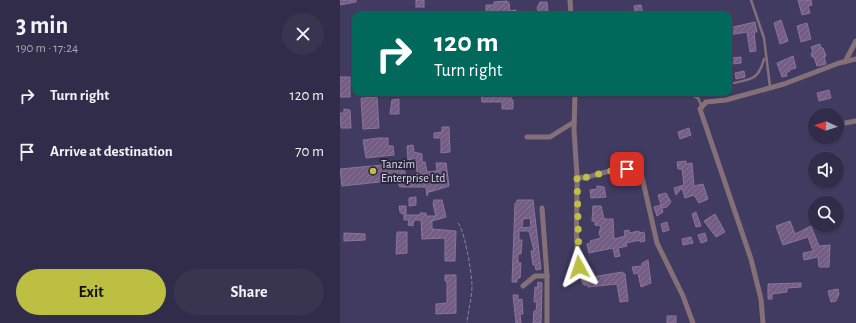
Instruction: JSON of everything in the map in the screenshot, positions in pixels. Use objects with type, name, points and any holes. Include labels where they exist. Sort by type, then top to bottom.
[{"type":"street","points":[[570,0],[571,12]]},
{"type":"street","points":[[845,62],[856,41]]},
{"type":"street","points":[[763,323],[761,299],[751,258],[700,113],[701,106],[706,102],[726,100],[784,84],[856,59]]},
{"type":"street","points":[[575,96],[574,122],[575,171],[577,176],[578,259],[580,276],[584,283]]},
{"type":"street","points":[[844,123],[856,121]]},
{"type":"street","points":[[526,137],[550,137],[574,122]]},
{"type":"street","points":[[577,176],[583,178],[619,169],[627,169],[638,173],[642,177],[657,243],[683,296],[693,323]]},
{"type":"street","points":[[542,208],[547,276],[547,323]]},
{"type":"street","points":[[523,286],[535,276],[547,276]]},
{"type":"lane","points":[[750,0],[764,38],[765,57],[770,87]]},
{"type":"lane","points":[[732,83],[754,78],[761,72],[765,57]]},
{"type":"lane","points":[[693,96],[697,98],[701,106]]},
{"type":"path","points":[[458,224],[464,232],[471,274],[471,296],[468,323]]},
{"type":"building","points":[[340,0],[356,0],[356,2],[340,5]]},
{"type":"building","points":[[416,0],[424,0],[424,7],[416,7]]},
{"type":"building","points":[[798,0],[811,0],[812,5],[808,6],[810,13],[802,15]]},
{"type":"building","points":[[507,1],[509,3],[510,11],[516,10],[516,12],[486,12],[486,5],[494,5],[494,2]]},
{"type":"building","points":[[540,2],[547,2],[548,12],[539,12],[537,8]]},
{"type":"building","points":[[641,5],[642,12],[635,12],[634,6]]},
{"type":"building","points":[[781,20],[788,41],[780,44],[774,23]]},
{"type":"building","points":[[755,22],[757,32],[754,32],[756,51],[750,52],[747,32],[732,34],[732,27]]},
{"type":"building","points":[[807,23],[811,39],[801,42],[797,26]]},
{"type":"building","points":[[820,44],[826,56],[824,57],[826,64],[817,66],[814,57],[812,57],[811,53],[813,52],[811,47]]},
{"type":"building","points":[[793,56],[796,68],[789,70],[790,71],[786,73],[787,76],[782,77],[777,63]]},
{"type":"building","points":[[741,57],[741,63],[732,64],[732,58]]},
{"type":"building","points":[[744,71],[745,77],[736,79],[735,73]]},
{"type":"building","points":[[340,77],[350,77],[350,97],[340,97]]},
{"type":"building","points":[[829,90],[831,98],[819,101],[817,93]]},
{"type":"building","points":[[481,96],[511,96],[511,100],[513,100],[513,109],[502,109],[502,102],[482,102]]},
{"type":"building","points":[[377,97],[379,128],[363,129],[361,98]]},
{"type":"building","points":[[399,99],[399,114],[390,114],[392,100]]},
{"type":"building","points":[[344,109],[350,110],[351,128],[341,128],[340,113],[344,113]]},
{"type":"building","points":[[442,127],[449,127],[450,152],[441,153],[441,138],[434,138],[434,133],[442,132]]},
{"type":"building","points":[[689,128],[691,135],[680,139],[678,132]]},
{"type":"building","points":[[388,138],[388,146],[393,146],[394,155],[366,158],[363,140]]},
{"type":"building","points":[[413,145],[414,152],[422,154],[422,162],[425,162],[427,172],[437,171],[436,163],[446,163],[449,186],[429,192],[429,190],[427,196],[426,187],[401,187],[399,186],[399,180],[342,186],[340,169],[393,164],[394,166],[402,166],[402,171],[405,171],[405,175],[417,175],[416,158],[408,160],[407,146]]},
{"type":"building","points":[[686,161],[686,164],[692,163],[694,186],[703,184],[708,199],[699,203],[694,195],[685,198],[682,188],[676,195],[674,188],[684,185],[682,169],[678,169],[677,162]]},
{"type":"building","points":[[597,186],[604,187],[606,197],[591,198],[590,190],[597,189]]},
{"type":"building","points":[[666,193],[671,202],[667,207],[662,208],[658,195]]},
{"type":"building","points":[[416,197],[416,205],[409,206],[409,198]]},
{"type":"building","points":[[434,200],[442,200],[446,217],[432,221],[432,229],[456,231],[455,261],[445,261],[445,238],[422,239],[421,220],[414,220],[413,226],[408,225],[409,220],[404,220],[404,215],[420,215],[420,213],[426,213],[426,216],[436,216],[433,204]]},
{"type":"building","points":[[517,200],[533,200],[541,269],[536,270],[535,265],[533,265],[531,251],[534,251],[529,231],[519,231],[519,240],[522,240],[521,254],[518,254],[518,263],[521,263],[520,278],[517,278],[517,282],[512,282],[515,203],[517,204]],"holes":[[[530,218],[531,227],[522,228],[523,219]]]},
{"type":"building","points":[[661,205],[663,212],[657,216],[654,207]]},
{"type":"building","points":[[399,206],[406,206],[406,214],[402,214],[400,212]]},
{"type":"building","points":[[593,206],[601,206],[604,219],[613,219],[614,239],[625,236],[624,231],[629,230],[629,233],[639,231],[639,233],[644,232],[645,241],[640,242],[640,240],[626,243],[627,246],[618,248],[620,256],[615,257],[613,248],[589,253],[587,244],[591,243],[590,241],[601,238],[599,233],[601,226],[595,225],[595,221],[592,221]]},
{"type":"building","points":[[696,212],[701,226],[696,227],[692,214]]},
{"type":"building","points":[[715,214],[725,232],[716,237],[704,221]]},
{"type":"building","points":[[790,221],[795,234],[808,228],[808,232],[813,232],[819,246],[830,245],[829,267],[819,267],[818,257],[804,260],[803,253],[813,251],[808,237],[783,245],[776,226]]},
{"type":"building","points":[[667,222],[669,230],[663,232],[661,224]]},
{"type":"building","points":[[397,232],[407,232],[407,253],[396,254]]},
{"type":"building","points":[[344,233],[365,234],[365,240],[344,241]]},
{"type":"building","points":[[705,233],[707,241],[701,243],[698,235]]},
{"type":"building","points":[[691,237],[693,243],[683,245],[682,239]]},
{"type":"building","points":[[648,260],[651,283],[641,287],[638,273],[634,274],[632,267],[642,266],[642,263]]},
{"type":"building","points":[[622,272],[625,274],[628,301],[620,302],[617,284],[588,287],[587,278]]},
{"type":"building","points":[[445,275],[456,275],[456,313],[436,314],[436,304],[447,303],[447,281],[445,281]]},
{"type":"building","points":[[538,282],[542,283],[541,323],[533,323],[534,311],[536,311],[537,302],[534,302],[535,287],[537,288]]},
{"type":"building","points":[[801,283],[801,287],[787,288],[787,292],[772,294],[772,299],[768,299],[768,284]]},
{"type":"building","points":[[838,289],[839,294],[836,301],[831,302],[828,291]]},
{"type":"building","points":[[513,295],[518,295],[518,300],[522,299],[523,314],[520,314],[521,323],[516,323]]},
{"type":"building","points":[[667,316],[676,316],[676,323],[667,323]]},
{"type":"place","name":"Tanzim Enterprise Ltd","points":[[373,171]]},
{"type":"route","points":[[579,267],[577,240],[577,176],[583,178],[619,169],[627,169]]}]
